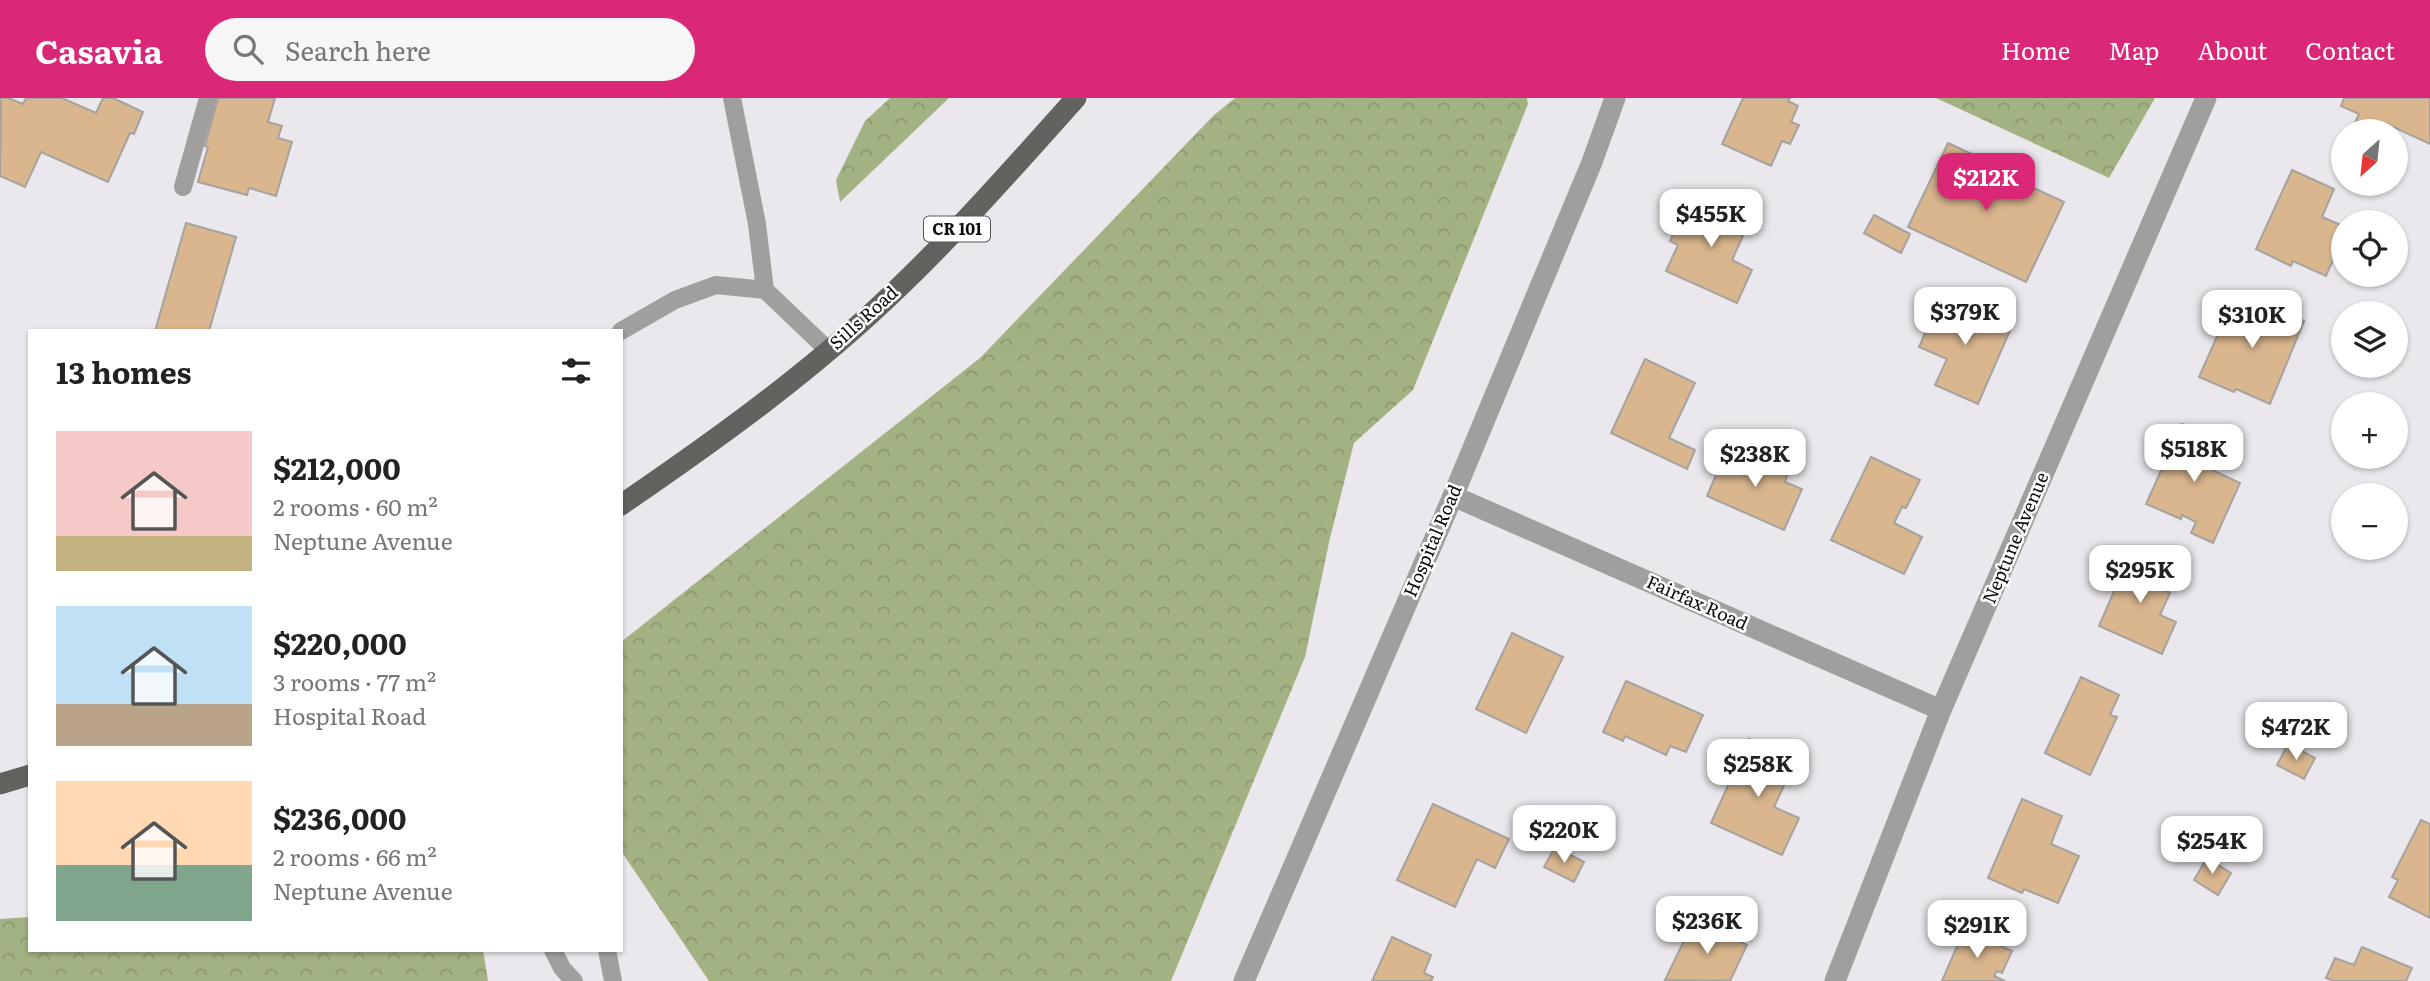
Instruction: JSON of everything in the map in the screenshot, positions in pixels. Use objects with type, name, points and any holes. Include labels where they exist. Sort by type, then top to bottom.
[{"type":"main road","name":"Sills Road","points":[[623,504],[758,407],[828,351],[893,293],[946,240],[1076,98]]},
{"type":"main road","points":[[1,783],[28,772]]},
{"type":"street","name":"Hospital Road","points":[[1244,981],[1453,496],[1592,162],[1615,98]]},
{"type":"street","name":"Neptune Avenue","points":[[1835,981],[1941,710],[2206,98]]},
{"type":"street","name":"Fairfax Road","points":[[1453,496],[1941,710]]},
{"type":"lane","points":[[183,187],[208,98]]},
{"type":"lane","points":[[732,98],[758,224],[765,290]]},
{"type":"lane","points":[[623,330],[675,300],[716,285],[765,290],[828,351]]},
{"type":"lane","points":[[554,952],[562,968],[574,981]]},
{"type":"lane","points":[[607,952],[613,981]]},
{"type":"green space","points":[[890,98],[949,98],[840,202],[836,180],[865,121]]},
{"type":"green space","points":[[1235,98],[1527,98],[1528,104],[1413,390],[1354,443],[1330,538],[1305,657],[1171,981],[709,981],[623,854],[623,640],[980,358],[1214,115]]},
{"type":"green space","points":[[1936,98],[2155,98],[2109,178]]},
{"type":"green space","points":[[28,917],[28,952],[483,952],[488,981],[0,981],[0,919]]},
{"type":"building","points":[[1,98],[23,104],[26,98],[62,98],[96,113],[103,98],[113,98],[143,112],[134,134],[130,133],[108,182],[41,152],[25,187],[0,176]]},
{"type":"building","points":[[218,98],[275,98],[268,122],[282,126],[278,138],[292,142],[276,196],[249,188],[247,195],[198,182]]},
{"type":"building","points":[[1743,98],[1790,98],[1788,101],[1798,106],[1791,122],[1799,125],[1790,144],[1782,141],[1771,166],[1722,144]]},
{"type":"building","points":[[2344,98],[2430,98],[2430,144],[2408,134],[2408,119],[2357,119],[2359,114],[2341,106]]},
{"type":"building","points":[[1948,143],[2019,176],[2017,180],[2064,202],[2026,282],[1908,227]]},
{"type":"building","points":[[2292,170],[2331,188],[2331,196],[2322,217],[2331,221],[2331,265],[2326,276],[2293,261],[2291,266],[2256,249]]},
{"type":"building","points":[[1702,193],[1747,214],[1739,234],[1743,236],[1732,260],[1752,270],[1737,303],[1666,271],[1678,245],[1670,241],[1676,228],[1684,232]]},
{"type":"building","points":[[1874,215],[1910,234],[1901,253],[1864,233]]},
{"type":"building","points":[[186,223],[236,237],[210,329],[156,329]]},
{"type":"building","points":[[1942,295],[2012,326],[1978,404],[1935,385],[1947,359],[1919,347]]},
{"type":"building","points":[[2235,296],[2272,312],[2274,308],[2304,321],[2270,404],[2199,377]]},
{"type":"building","points":[[1645,359],[1695,383],[1669,438],[1695,450],[1687,469],[1611,433]]},
{"type":"building","points":[[2182,424],[2224,442],[2212,470],[2240,483],[2213,543],[2191,533],[2196,522],[2182,515],[2181,519],[2146,504]]},
{"type":"building","points":[[1728,447],[1788,473],[1785,482],[1802,489],[1784,530],[1707,496]]},
{"type":"building","points":[[1871,457],[1920,480],[1906,508],[1902,507],[1894,523],[1922,537],[1904,574],[1831,540]]},
{"type":"building","points":[[2131,552],[2170,570],[2162,589],[2170,593],[2160,615],[2176,622],[2162,654],[2099,626]]},
{"type":"building","points":[[1512,633],[1563,657],[1526,733],[1476,709]]},
{"type":"building","points":[[2081,677],[2119,695],[2110,715],[2117,717],[2090,775],[2045,753]]},
{"type":"building","points":[[1626,681],[1703,715],[1686,752],[1670,746],[1666,755],[1625,736],[1623,741],[1603,732]]},
{"type":"building","points":[[1749,739],[1796,760],[1774,807],[1799,818],[1782,855],[1711,823]]},
{"type":"building","points":[[2288,744],[2315,758],[2304,779],[2277,765]]},
{"type":"building","points":[[2022,799],[2062,816],[2051,844],[2079,856],[2058,903],[2024,889],[2022,893],[1988,878]]},
{"type":"building","points":[[1433,804],[1509,839],[1495,868],[1477,859],[1455,907],[1397,880]]},
{"type":"building","points":[[2421,820],[2430,824],[2430,918],[2389,897],[2398,880],[2392,877]]},
{"type":"building","points":[[1555,847],[1584,862],[1574,882],[1544,867]]},
{"type":"building","points":[[2207,858],[2231,873],[2218,895],[2194,880]]},
{"type":"building","points":[[1694,920],[1747,945],[1730,981],[1665,980]]},
{"type":"building","points":[[1964,930],[2012,951],[2002,973],[1997,971],[1994,976],[2005,981],[1942,981]]},
{"type":"building","points":[[1392,937],[1431,955],[1424,973],[1433,977],[1431,981],[1372,981]]},
{"type":"building","points":[[2362,947],[2412,968],[2406,981],[2334,981],[2326,978],[2335,958],[2354,965]]}]
